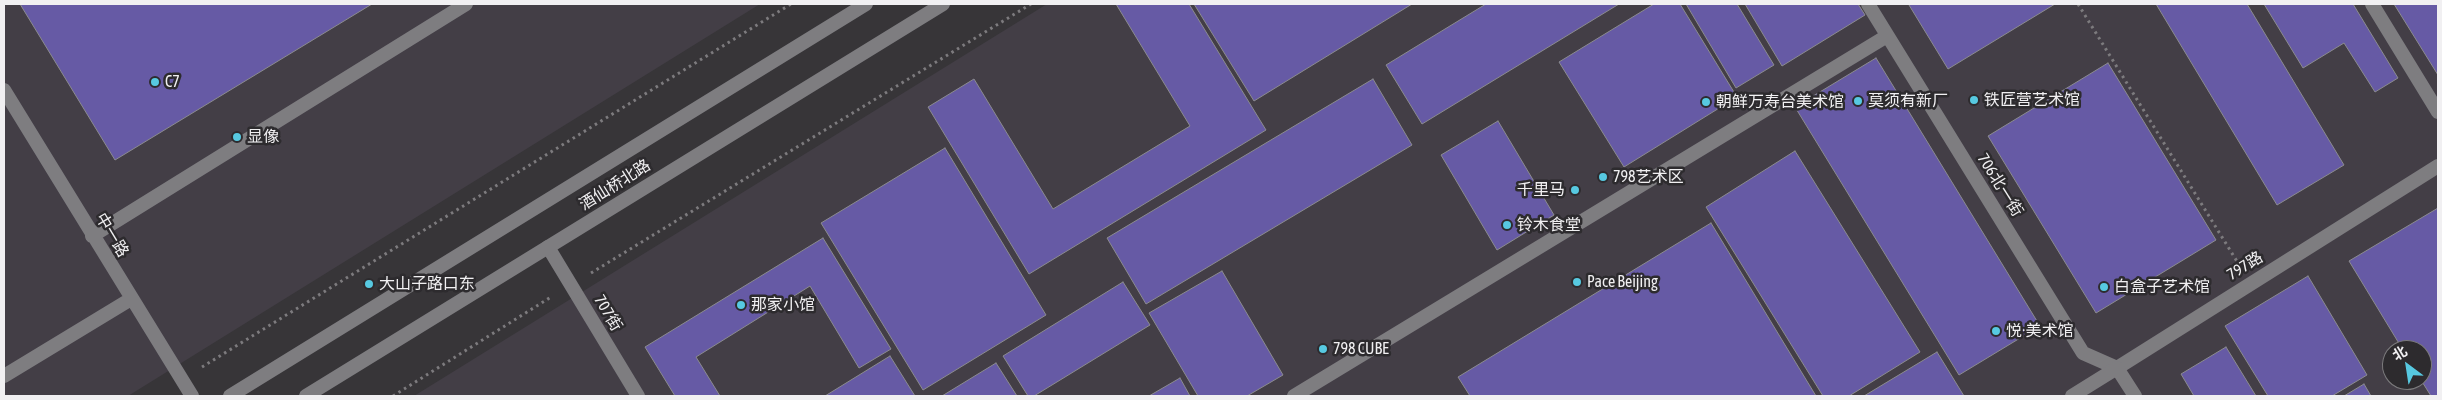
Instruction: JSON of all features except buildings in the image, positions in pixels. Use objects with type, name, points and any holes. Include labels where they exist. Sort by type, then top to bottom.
[{"type":"street","points":[[92,236],[466,4]]},
{"type":"street","name":"酒仙桥北路","points":[[230,396],[866,4]]},
{"type":"street","name":"酒仙桥北路","points":[[306,396],[943,4]]},
{"type":"street","name":"706北一街","points":[[1868,4],[2083,354],[2117,368]]},
{"type":"street","points":[[2372,4],[2438,112]]},
{"type":"street","points":[[1294,396],[1887,36]]},
{"type":"street","name":"中一路","points":[[4,90],[130,299],[192,396]]},
{"type":"street","name":"797路","points":[[2072,396],[2438,166]]},
{"type":"street","name":"707街","points":[[548,248],[638,396]]},
{"type":"street","points":[[4,376],[130,299]]},
{"type":"street","points":[[2117,368],[2135,396]]},
{"type":"path","points":[[182,380],[791,4]]},
{"type":"path","points":[[393,396],[1030,4]]},
{"type":"path","points":[[2078,4],[2251,283]]},
{"type":"shaded area","points":[[4,4],[760,4],[128,396],[4,396]]},
{"type":"shaded area","name":"798艺术区","points":[[1047,4],[2438,4],[2438,396],[414,396]]},
{"type":"place","name":"C7","points":[[155,82]]},
{"type":"place","name":"铁匠营艺术馆","points":[[1974,100]]},
{"type":"place","name":"莫须有新厂","points":[[1858,101]]},
{"type":"place","name":"朝鲜万寿台美术馆","points":[[1706,102]]},
{"type":"place","name":"显像","points":[[237,137]]},
{"type":"place","name":"798艺术区","points":[[1603,177]]},
{"type":"place","name":"千里马","points":[[1575,190]]},
{"type":"place","name":"铃木食堂","points":[[1507,225]]},
{"type":"place","name":"Pace Beijing","points":[[1577,282]]},
{"type":"place","name":"大山子路口东","points":[[369,284]]},
{"type":"place","name":"白盒子艺术馆","points":[[2104,287]]},
{"type":"place","name":"那家小馆","points":[[741,305]]},
{"type":"place","name":"悦·美术馆","points":[[1996,331]]},
{"type":"place","name":"798 CUBE","points":[[1323,349]]}]
